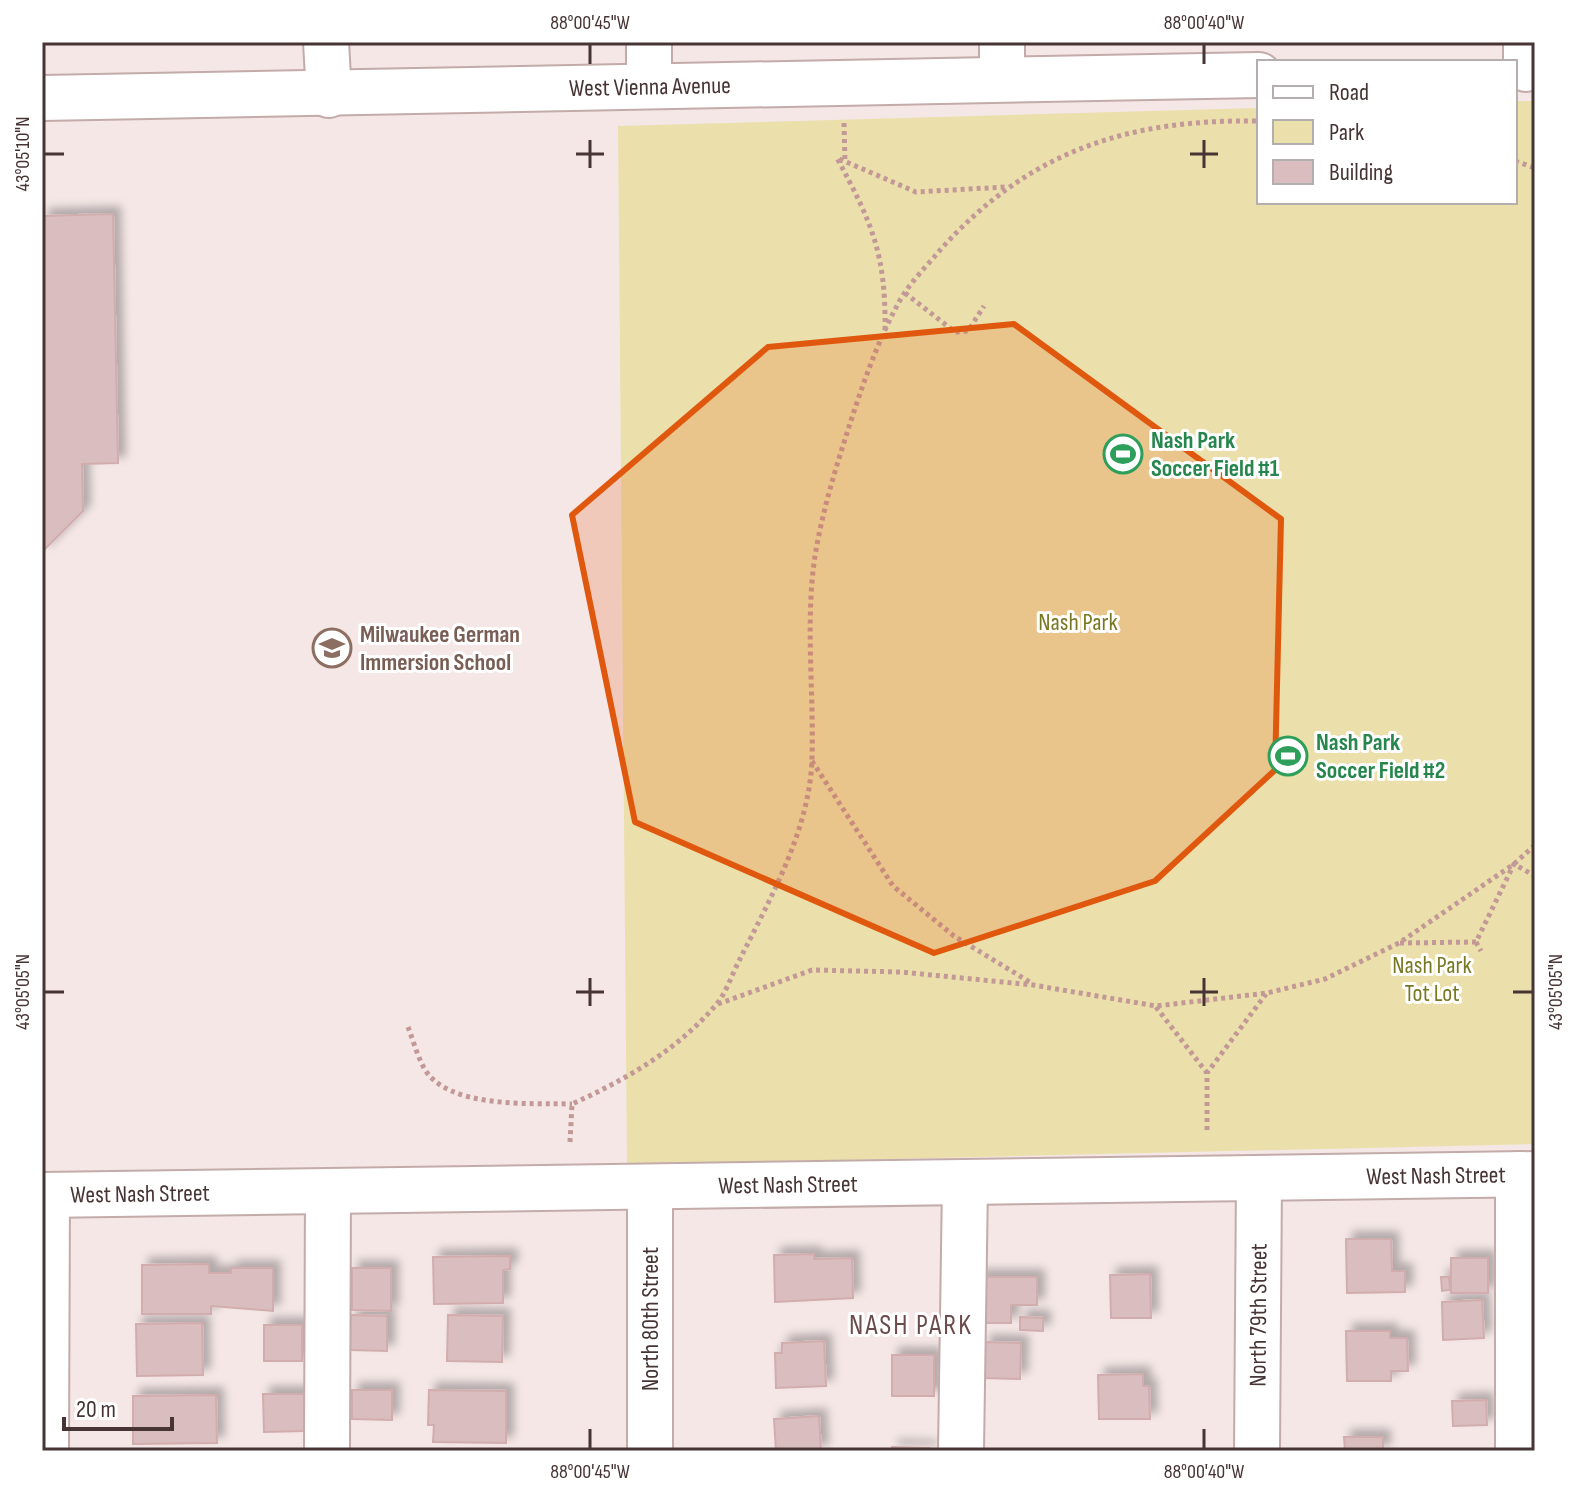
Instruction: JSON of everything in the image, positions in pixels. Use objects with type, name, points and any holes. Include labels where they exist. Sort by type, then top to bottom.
[{"type":"street","points":[[326,42],[329,95]]},
{"type":"street","points":[[649,42],[649,86]]},
{"type":"street","name":"West Vienna Avenue","points":[[42,98],[329,95],[649,86],[1002,61],[1257,75]]},
{"type":"street","points":[[1518,1451],[1526,1174]]},
{"type":"street","name":"West Nash Street","points":[[44,1195],[1526,1174]]},
{"type":"street","name":"North 79th Street","points":[[1257,1451],[1259,1179]]},
{"type":"street","points":[[961,1451],[965,1183]]},
{"type":"street","name":"North 80th Street","points":[[650,1188],[650,1451]]},
{"type":"street","points":[[327,1451],[328,1192]]},
{"type":"street","points":[[44,1195],[46,1451]]},
{"type":"path","points":[[408,1027],[425,1070],[443,1087],[475,1098],[572,1104],[611,1086],[665,1053],[717,1004],[782,877],[802,813],[812,761],[815,559],[828,493],[857,402],[905,293],[967,220],[1023,174],[1079,148],[1139,130],[1197,120],[1257,121]]},
{"type":"path","points":[[885,335],[886,280],[869,218],[837,158],[916,192],[1008,187]]},
{"type":"path","points":[[905,293],[955,332],[968,331],[984,306]]},
{"type":"path","points":[[812,761],[893,886],[954,936],[1033,985]]},
{"type":"path","points":[[717,1004],[812,970],[901,972],[1033,985],[1156,1006],[1267,993],[1325,979],[1399,943],[1514,864],[1535,845]]},
{"type":"path","points":[[1514,864],[1535,876]]},
{"type":"path","points":[[1476,942],[1514,864]]},
{"type":"path","points":[[1399,943],[1476,942]]},
{"type":"path","points":[[1476,942],[1481,951]]},
{"type":"path","points":[[1399,943],[1406,952]]},
{"type":"path","points":[[1207,1130],[1207,1073],[1267,993]]},
{"type":"path","points":[[1156,1006],[1207,1073]]},
{"type":"path","points":[[570,1142],[572,1104]]},
{"type":"highlighted area","points":[[1014,324],[1281,519],[1275,770],[1155,881],[934,953],[635,822],[572,515],[768,347]]},
{"type":"green space","name":"Nash Park","points":[[1517,101],[1535,101],[1535,1144],[627,1165],[618,126],[1257,108],[1257,204],[1517,204]]},
{"type":"building","points":[[113,214],[118,463],[82,464],[83,511],[42,552],[42,216]]},
{"type":"building","points":[[1346,1239],[1391,1239],[1392,1271],[1405,1271],[1405,1292],[1347,1293]]},
{"type":"building","points":[[814,1254],[814,1259],[852,1258],[853,1298],[775,1302],[774,1255]]},
{"type":"building","points":[[510,1256],[510,1269],[503,1270],[503,1303],[434,1304],[433,1257]]},
{"type":"building","points":[[1451,1258],[1488,1258],[1488,1293],[1451,1293]]},
{"type":"building","points":[[209,1264],[209,1273],[231,1273],[231,1268],[273,1268],[273,1311],[211,1306],[211,1314],[142,1314],[142,1265]]},
{"type":"building","points":[[352,1268],[391,1268],[391,1311],[352,1310]]},
{"type":"building","points":[[1150,1274],[1151,1318],[1111,1318],[1110,1275]]},
{"type":"building","points":[[976,1277],[1037,1277],[1037,1305],[1011,1305],[1011,1323],[976,1323]]},
{"type":"building","points":[[1441,1277],[1449,1277],[1450,1290],[1442,1291]]},
{"type":"building","points":[[1482,1300],[1484,1338],[1443,1340],[1442,1302]]},
{"type":"building","points":[[351,1315],[387,1316],[387,1351],[350,1350]]},
{"type":"building","points":[[448,1315],[503,1316],[502,1362],[447,1361]]},
{"type":"building","points":[[1020,1317],[1043,1318],[1043,1331],[1020,1330]]},
{"type":"building","points":[[202,1323],[203,1375],[137,1376],[136,1324]]},
{"type":"building","points":[[264,1325],[302,1325],[302,1361],[264,1361]]},
{"type":"building","points":[[1346,1331],[1390,1331],[1390,1338],[1407,1338],[1408,1371],[1391,1371],[1391,1381],[1347,1381]]},
{"type":"building","points":[[824,1341],[826,1386],[776,1388],[775,1353],[782,1353],[782,1343]]},
{"type":"building","points":[[984,1342],[1021,1343],[1020,1379],[983,1378]]},
{"type":"building","points":[[892,1355],[934,1355],[934,1396],[892,1396]]},
{"type":"building","points":[[1143,1374],[1143,1386],[1149,1386],[1150,1419],[1099,1419],[1098,1375]]},
{"type":"building","points":[[352,1390],[392,1390],[392,1420],[352,1419]]},
{"type":"building","points":[[429,1390],[506,1391],[506,1443],[433,1442],[434,1425],[428,1425]]},
{"type":"building","points":[[263,1394],[304,1394],[304,1431],[264,1432]]},
{"type":"building","points":[[216,1395],[217,1443],[133,1444],[133,1396]]},
{"type":"building","points":[[1486,1400],[1487,1425],[1453,1426],[1452,1401]]},
{"type":"building","points":[[819,1416],[821,1451],[776,1451],[774,1419]]},
{"type":"building","points":[[1344,1437],[1383,1437],[1383,1451],[1345,1451]]},
{"type":"building","points":[[892,1447],[929,1448],[929,1451],[892,1451]]},
{"type":"place","name":"Nash Park Soccer Field #1","points":[[1123,454]]},
{"type":"place","name":"Milwaukee German Immersion School","points":[[332,648]]},
{"type":"place","name":"Nash Park Soccer Field #2","points":[[1288,756]]},
{"type":"district","name":"NASH PARK","points":[[911,1324]]},
{"type":"park label","name":"Nash Park Tot Lot","points":[[1432,979]]}]
